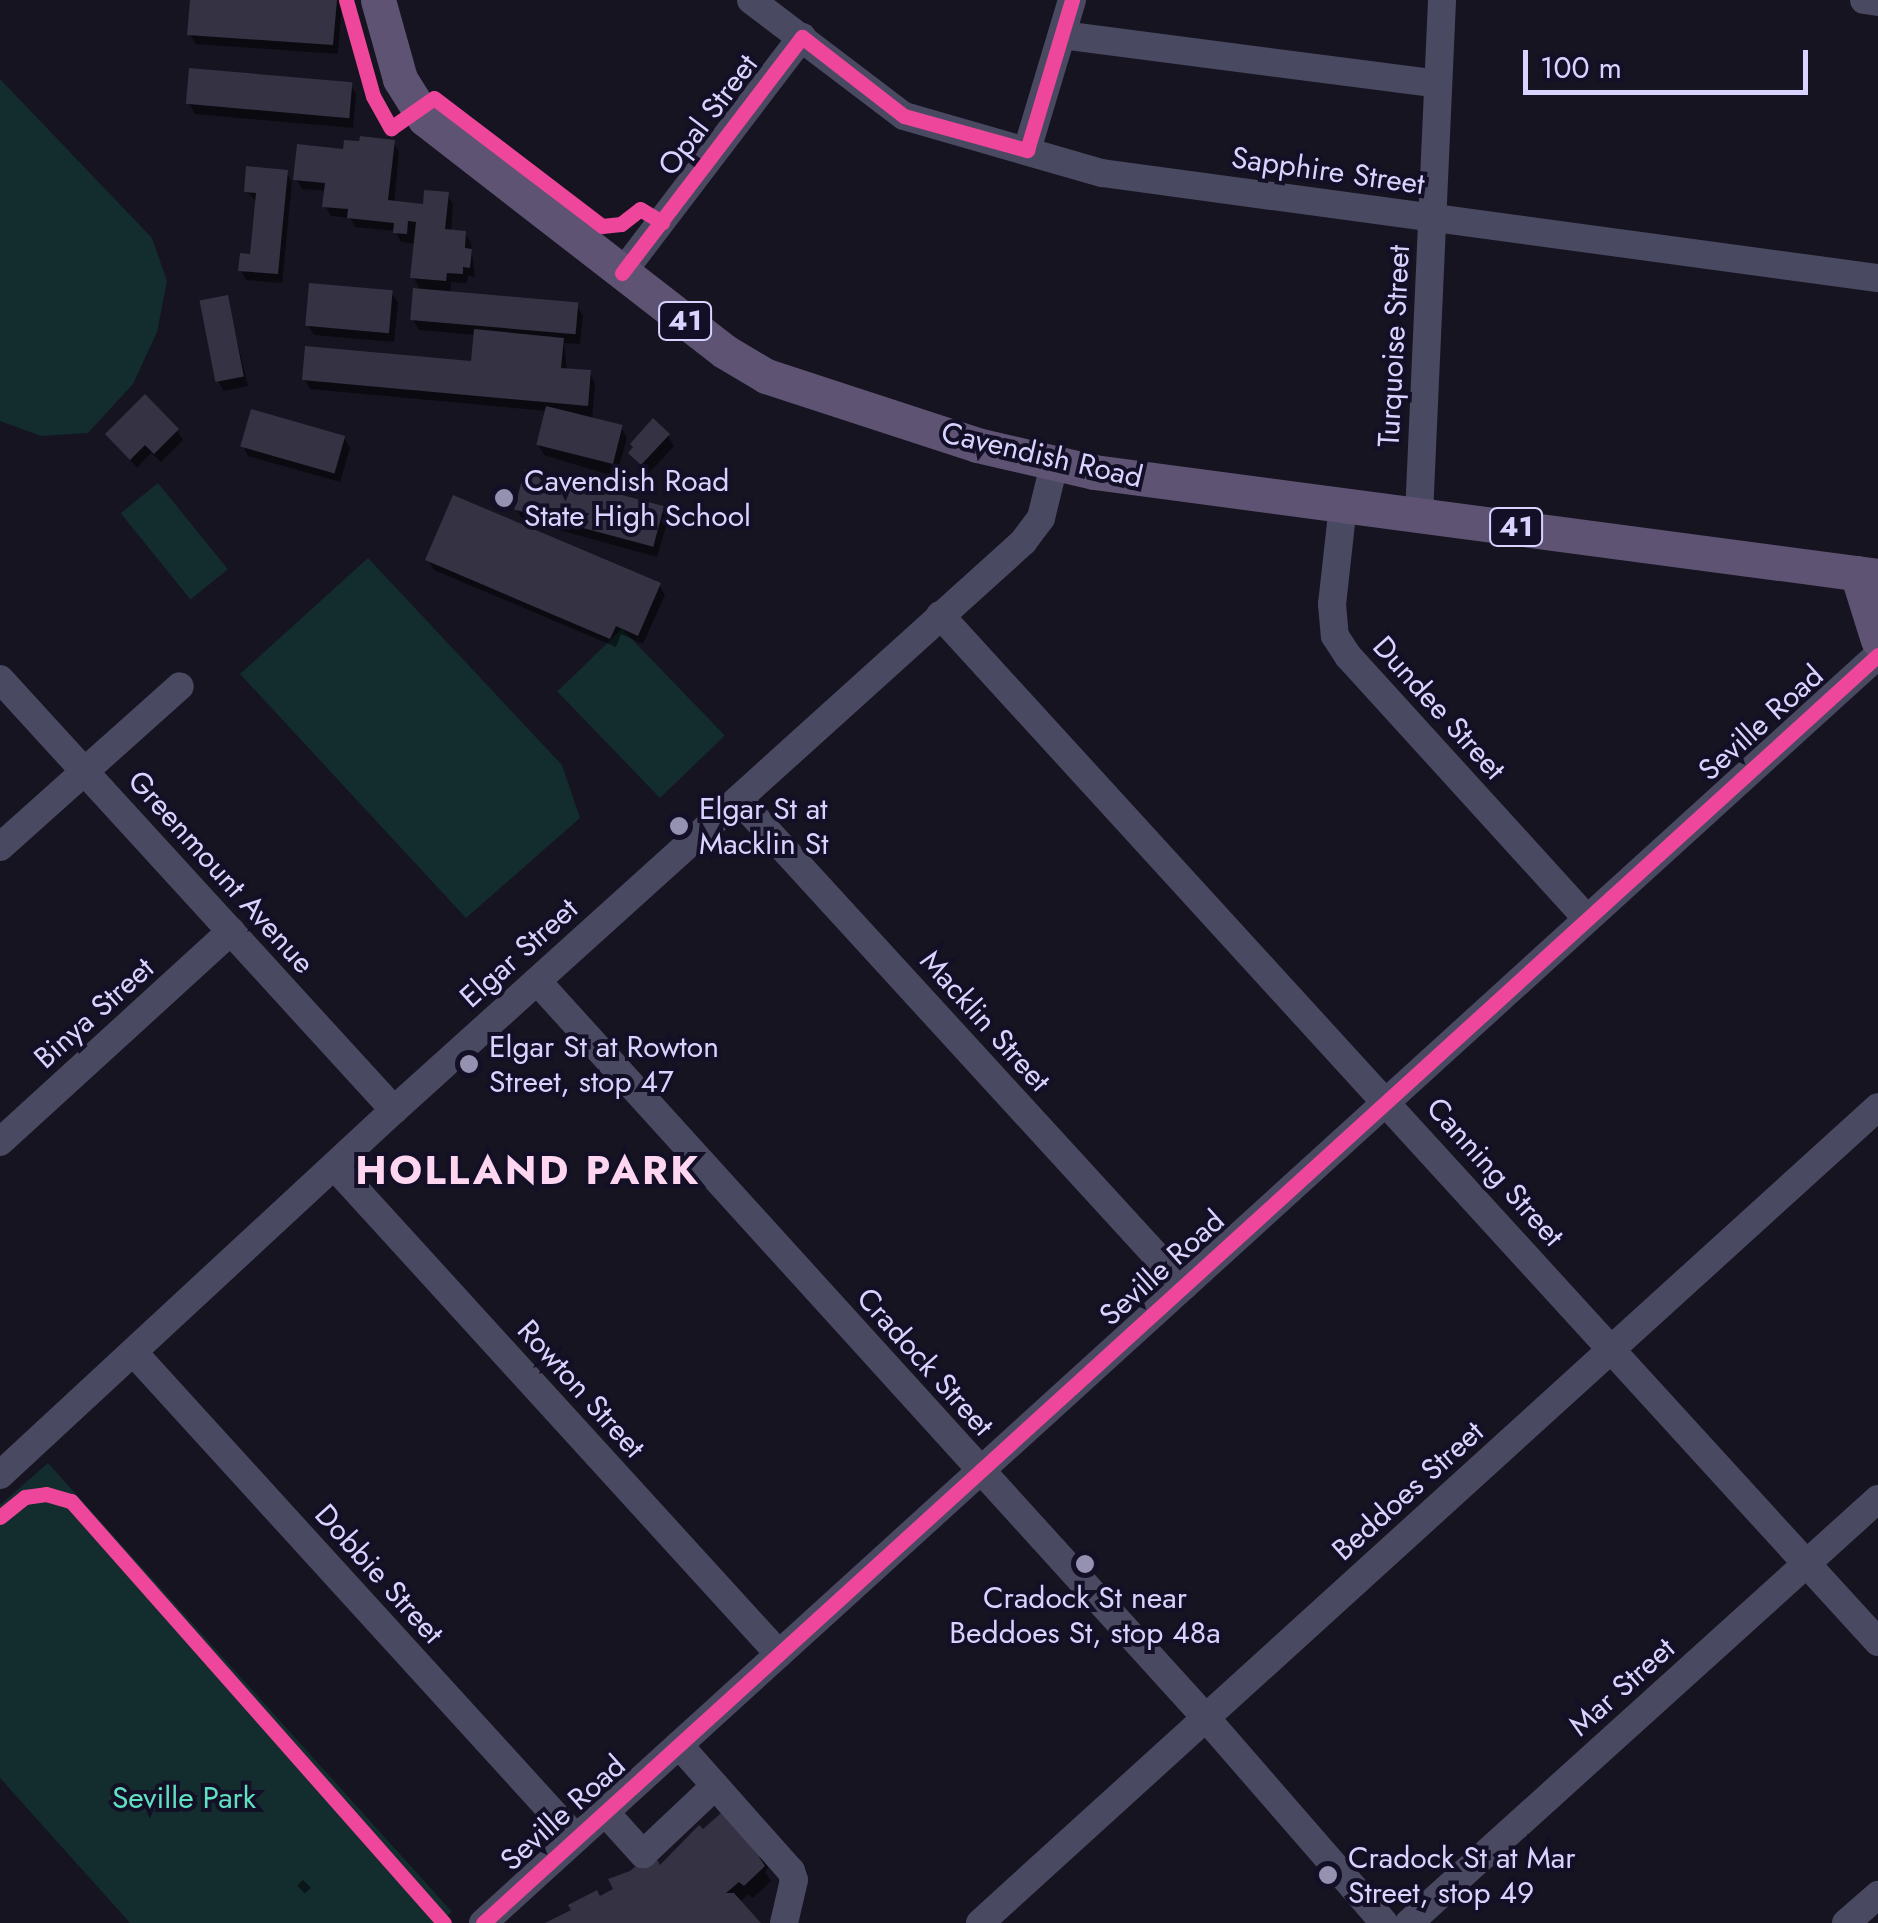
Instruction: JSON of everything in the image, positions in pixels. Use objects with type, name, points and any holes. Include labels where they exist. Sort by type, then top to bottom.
[{"type":"main road","name":"Cavendish Road","points":[[378,0],[400,79],[424,119],[724,351],[766,376],[977,445],[1054,464],[1868,575]]},
{"type":"main road","points":[[1868,575],[1878,640]]},
{"type":"street","name":"Sapphire Street","points":[[751,0],[904,116],[1102,173],[1878,278]]},
{"type":"street","points":[[1027,150],[1072,0]]},
{"type":"street","name":"Turquoise Street","points":[[1419,515],[1442,0]]},
{"type":"street","points":[[1864,0],[1878,2]]},
{"type":"street","points":[[1062,35],[1437,84]]},
{"type":"street","name":"Opal Street","points":[[622,273],[802,37]]},
{"type":"street","name":"Elgar Street","points":[[0,1476],[394,1110],[1030,535],[1044,510],[1054,464]]},
{"type":"street","name":"Dundee Street","points":[[1342,505],[1332,604],[1335,636],[1348,656],[1587,918]]},
{"type":"street","name":"Canning Street","points":[[940,615],[1878,1642]]},
{"type":"street","name":"Seville Road","points":[[483,1923],[1878,654]]},
{"type":"street","name":"Greenmount Avenue","points":[[0,679],[394,1110]]},
{"type":"street","points":[[0,847],[180,686]]},
{"type":"street","name":"Macklin Street","points":[[739,800],[1184,1286]]},
{"type":"street","name":"Binya Street","points":[[0,1142],[231,931]]},
{"type":"street","name":"Cradock Street","points":[[537,981],[1206,1718],[1384,1923]]},
{"type":"street","name":"Beddoes Street","points":[[980,1923],[1878,1107]]},
{"type":"street","name":"Rowton Street","points":[[335,1168],[779,1654]]},
{"type":"street","name":"Dobbie Street","points":[[135,1354],[576,1838]]},
{"type":"street","name":"Mar Street","points":[[1408,1923],[1878,1499]]},
{"type":"street","points":[[679,1744],[790,1870],[794,1880],[784,1923]]},
{"type":"street","points":[[605,1812],[643,1854],[715,1786]]},
{"type":"street","points":[[1846,1923],[1878,1895]]},
{"type":"green space","points":[[0,79],[152,238],[167,281],[157,332],[133,384],[88,433],[41,436],[0,421]]},
{"type":"green space","points":[[158,483],[228,569],[191,599],[121,513]]},
{"type":"green space","points":[[368,558],[562,765],[580,818],[466,918],[240,674]]},
{"type":"green space","points":[[622,629],[725,735],[660,798],[557,692]]},
{"type":"green space","name":"Seville Park","points":[[48,1463],[452,1912],[439,1923],[130,1923],[0,1778],[0,1505]]},
{"type":"building","points":[[190,0],[337,0],[333,45],[187,35]]},
{"type":"building","points":[[189,68],[352,82],[349,118],[186,104]]},
{"type":"building","points":[[360,136],[395,140],[388,200],[423,204],[424,190],[449,192],[445,229],[466,231],[465,248],[472,249],[470,268],[463,267],[463,274],[447,273],[446,281],[410,278],[416,222],[408,221],[407,234],[393,233],[394,223],[347,218],[348,209],[322,207],[325,183],[293,180],[297,144],[343,149],[344,140],[359,141]]},
{"type":"building","points":[[246,166],[288,170],[278,274],[238,271],[240,253],[250,254],[256,193],[244,192]]},
{"type":"building","points":[[309,283],[393,290],[389,333],[305,326]]},
{"type":"building","points":[[413,288],[578,302],[576,334],[410,320]]},
{"type":"building","points":[[228,295],[244,376],[215,382],[200,301]]},
{"type":"building","points":[[474,329],[564,338],[561,368],[591,370],[588,406],[302,380],[305,346],[471,361]]},
{"type":"building","points":[[145,394],[179,429],[154,454],[145,445],[130,460],[105,434]]},
{"type":"building","points":[[546,406],[623,425],[613,464],[536,445]]},
{"type":"building","points":[[251,409],[345,436],[334,474],[240,446]]},
{"type":"building","points":[[653,418],[670,434],[641,465],[628,453],[633,447],[630,444]]},
{"type":"building","points":[[525,469],[664,506],[653,547],[514,510]]},
{"type":"building","points":[[453,495],[661,583],[638,636],[616,626],[610,639],[425,560]]},
{"type":"building","points":[[737,1799],[771,1839],[759,1857],[765,1866],[744,1886],[739,1882],[726,1893],[734,1893],[761,1923],[545,1923],[597,1890],[600,1896],[613,1889],[608,1879],[630,1871],[653,1851],[660,1865],[699,1825],[703,1829]]},
{"type":"cycle path","points":[[346,0],[373,96],[391,128],[434,98],[602,226],[621,224],[640,209],[662,222]]},
{"type":"cycle path","points":[[622,273],[802,37],[904,116],[1027,150],[1072,0]]},
{"type":"cycle path","points":[[483,1923],[1878,655]]},
{"type":"cycle path","points":[[0,1517],[25,1497],[46,1494],[71,1501],[444,1923]]},
{"type":"place","name":"Cavendish Road State High School","points":[[504,498]]},
{"type":"place","name":"Elgar St at Macklin St","points":[[679,826]]},
{"type":"place","name":"Elgar St at Rowton Street, stop 47","points":[[469,1064]]},
{"type":"place","name":"Cradock St near Beddoes St, stop 48a","points":[[1085,1564]]},
{"type":"place","name":"Cradock St at Mar Street, stop 49","points":[[1328,1875]]},
{"type":"district","name":"HOLLAND PARK","points":[[528,1170]]}]
